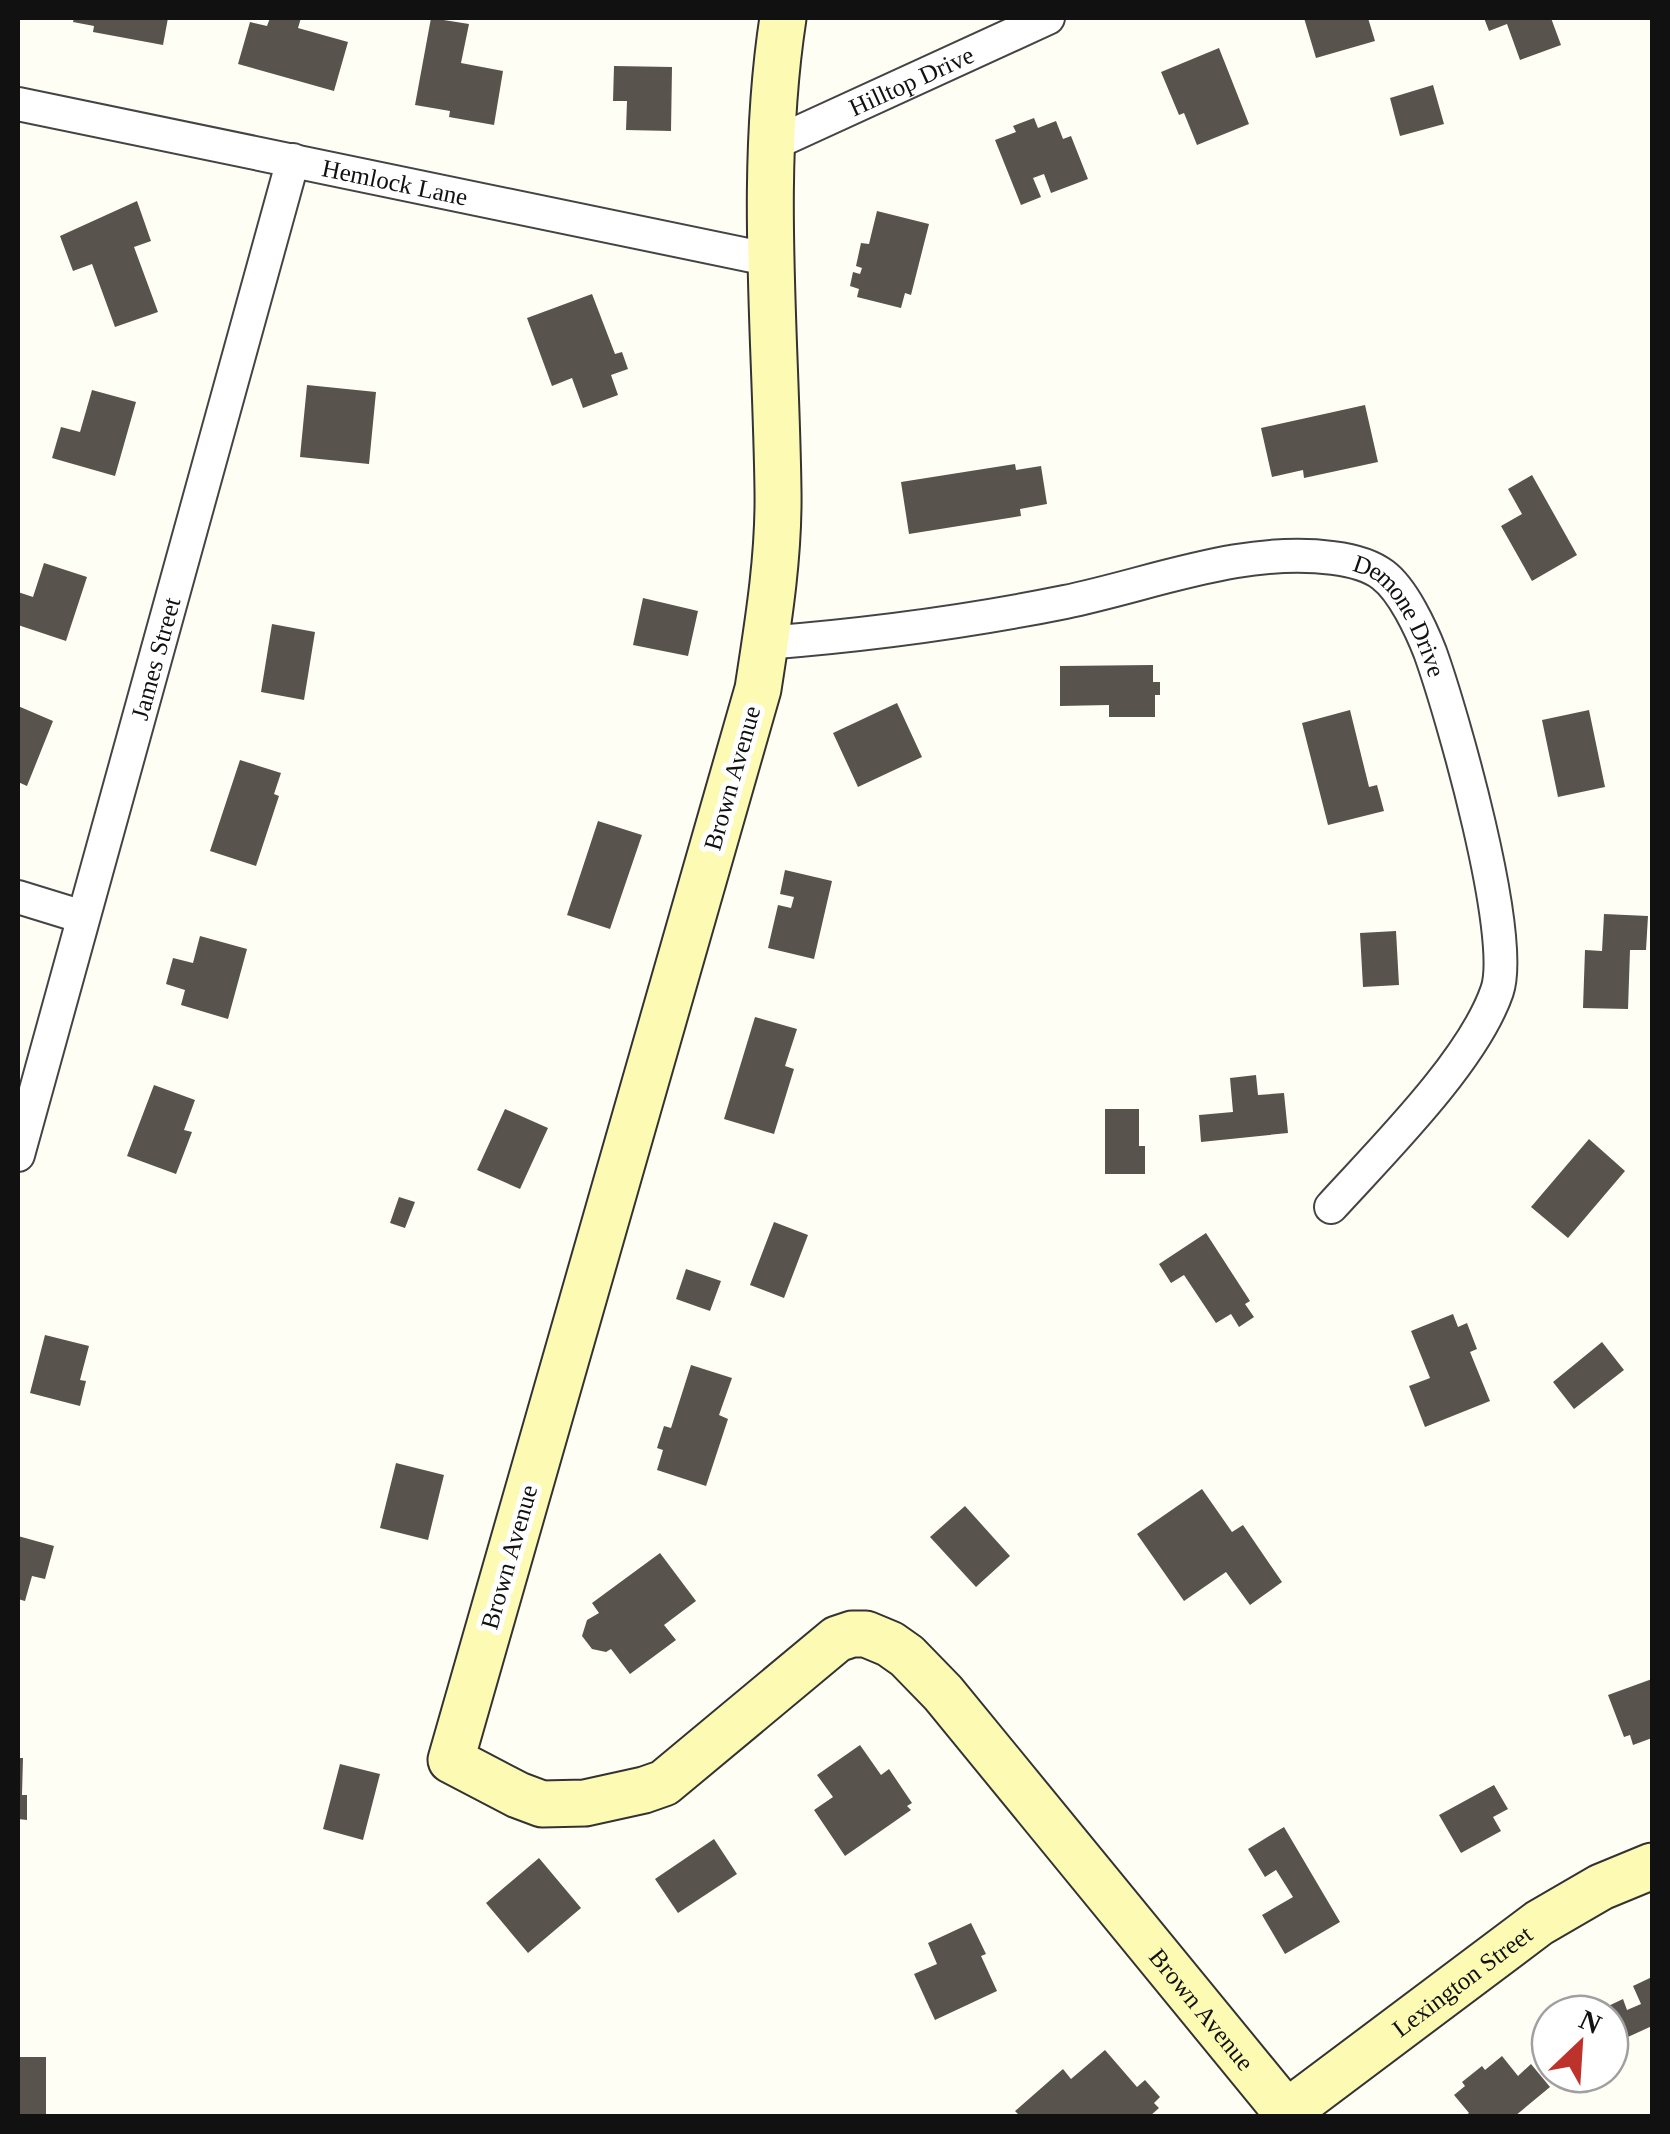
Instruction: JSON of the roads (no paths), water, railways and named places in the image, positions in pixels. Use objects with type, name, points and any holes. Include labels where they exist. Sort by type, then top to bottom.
[{"type":"street","name":"Brown Avenue","points":[[783,18],[773,83],[772,367],[778,494],[772,597],[758,689],[450,1760],[542,1804],[585,1803],[644,1790],[664,1782],[707,1750],[837,1639],[866,1634],[880,1639],[907,1656],[943,1693],[1284,2115]]},
{"type":"street","name":"Hilltop Drive","points":[[773,144],[1048,18]]},
{"type":"street","name":"Hemlock Lane","points":[[18,104],[772,260]]},
{"type":"street","name":"James Street","points":[[18,1155],[293,160]]},
{"type":"street","name":"Demone Drive","points":[[765,643],[992,616],[1162,576],[1254,560],[1329,557],[1350,561],[1384,576],[1399,593],[1429,650],[1478,822],[1500,935],[1499,986],[1490,1009],[1456,1061],[1408,1122],[1332,1206]]},
{"type":"street","points":[[18,897],[83,917]]},
{"type":"street","name":"Lexington Street","points":[[1284,2115],[1539,1924],[1601,1886],[1652,1866]]}]
